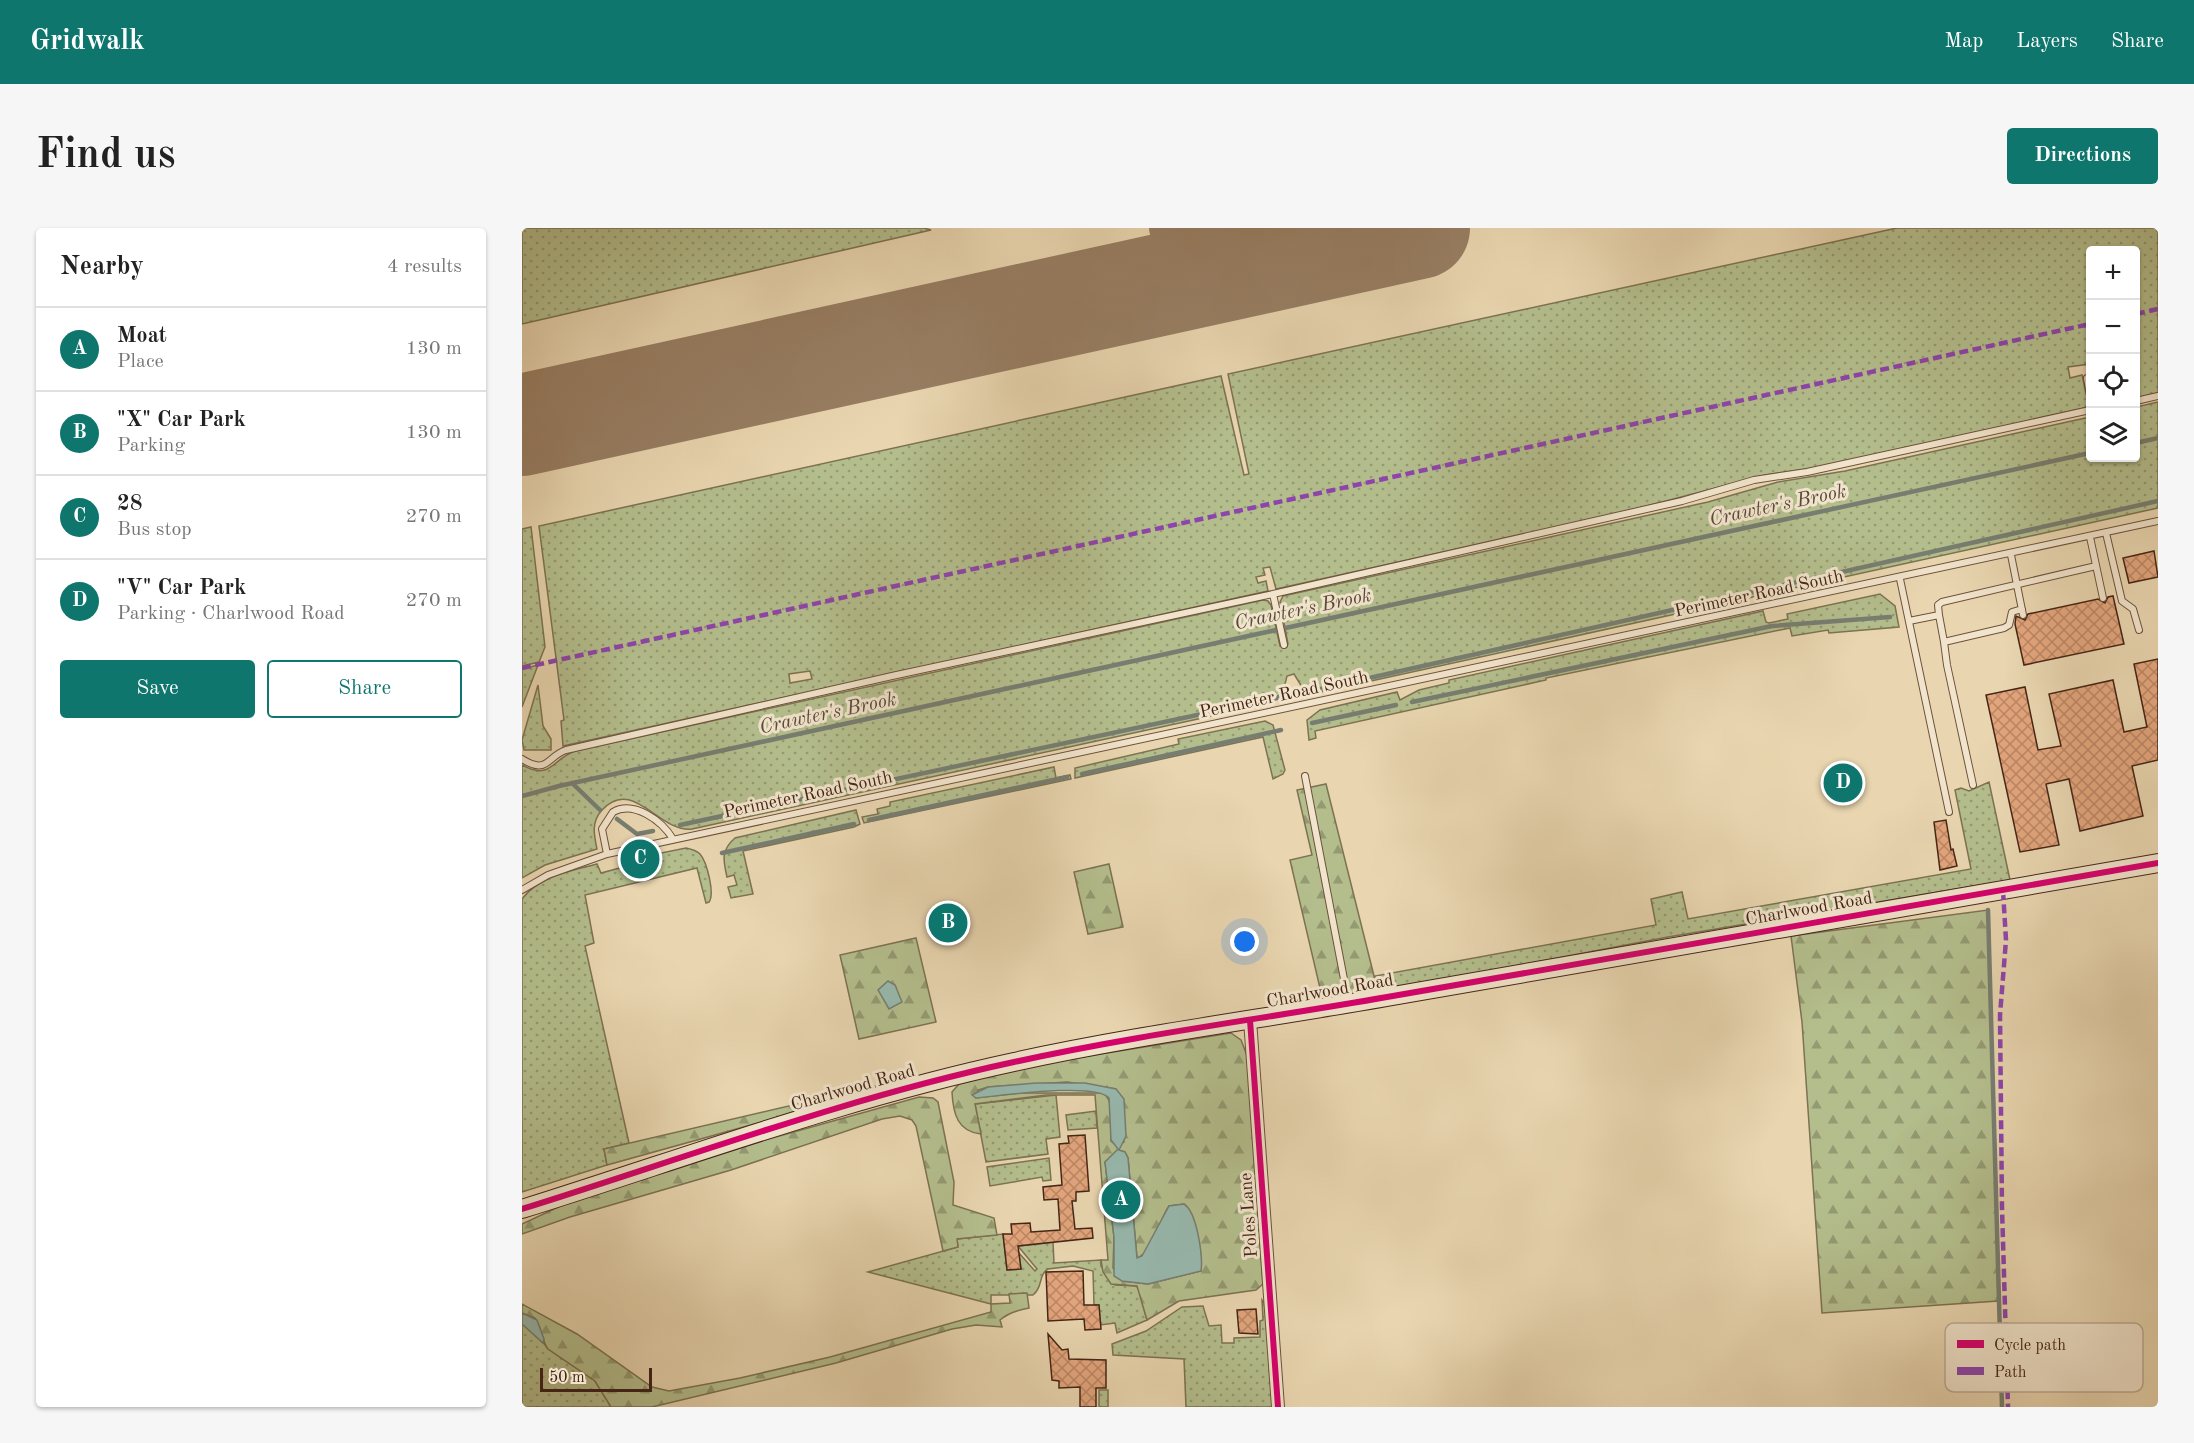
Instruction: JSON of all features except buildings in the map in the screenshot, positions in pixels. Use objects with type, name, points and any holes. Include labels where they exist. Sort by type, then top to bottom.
[{"type":"street","name":"Charlwood Road","points":[[522,1209],[784,1123],[938,1080],[1138,1038],[1349,1004],[2158,863]]},
{"type":"street","name":"Poles Lane","points":[[1250,1020],[1278,1407]]},
{"type":"lane","points":[[2140,400],[2158,396]]},
{"type":"lane","points":[[522,759],[535,765],[543,765],[566,750],[880,678],[1273,594],[1682,501],[1754,480],[1806,472],[2086,411]]},
{"type":"lane","name":"Perimeter Road South","points":[[522,890],[548,875],[607,854],[673,839],[1900,579],[2158,521]]},
{"type":"lane","points":[[2106,533],[2122,600],[2134,610],[2139,630]]},
{"type":"lane","points":[[2090,537],[2103,598]]},
{"type":"lane","points":[[1944,642],[2004,628],[2009,625],[2012,612],[2023,612],[2011,555]]},
{"type":"lane","points":[[1973,785],[1947,665],[1938,605],[1942,602],[2096,566]]},
{"type":"lane","points":[[1900,579],[1949,812]]},
{"type":"lane","points":[[1273,594],[1284,645]]},
{"type":"lane","points":[[1909,621],[1939,615]]},
{"type":"lane","points":[[1305,776],[1349,1004]]},
{"type":"lane","points":[[607,854],[602,834],[603,825],[608,817],[620,809],[630,808],[643,812],[673,839]]},
{"type":"green space","points":[[522,228],[924,228],[931,230],[522,324]]},
{"type":"green space","points":[[1897,228],[2158,228],[2158,393],[2140,397],[2140,246],[2086,246],[2086,365],[2068,367],[2070,378],[2082,375],[2086,393],[2085,408],[1827,466],[1765,475],[1616,514],[1276,589],[1270,567],[1263,568],[1265,575],[1256,577],[1258,583],[1266,581],[1268,591],[563,746],[561,721],[564,720],[539,526],[1221,376],[1244,475],[1249,474],[1228,374]],"holes":[[[810,671],[812,679],[790,683],[789,674]]]},
{"type":"green space","points":[[2158,402],[2158,508],[1321,692],[1302,687],[1294,674],[1287,676],[1283,692],[1267,704],[692,829],[680,828],[668,823],[635,802],[625,799],[613,801],[602,810],[596,819],[594,834],[597,849],[545,865],[522,878],[522,765],[539,771],[545,770],[575,751],[1263,600],[1268,601],[1271,605],[1280,646],[1288,644],[1280,602],[1283,596],[1708,502],[1778,482],[1845,471],[2086,418],[2086,462],[2140,462],[2140,406]]},
{"type":"green space","points":[[531,527],[545,647],[539,662],[522,666],[522,529]]},
{"type":"green space","points":[[1880,594],[1895,606],[1899,627],[1829,633],[1828,630],[1792,636],[1790,628],[1546,678],[1546,680],[1315,731],[1316,738],[1309,740],[1307,720],[1320,710],[1397,692],[1400,700],[1419,690],[1449,683],[1449,680],[1763,611],[1766,622],[1769,623],[1788,619],[1787,614]]},
{"type":"green space","points":[[538,665],[522,707],[522,669]]},
{"type":"green space","points":[[538,685],[543,726],[551,739],[551,750],[524,750],[522,740]]},
{"type":"green space","points":[[1265,721],[1273,725],[1285,770],[1283,774],[1273,779],[1263,737],[1075,778],[1075,768],[1179,744],[1178,739]]},
{"type":"green space","points":[[1054,767],[1056,778],[1070,775],[1071,779],[864,823],[862,817],[878,814],[877,809],[890,806],[890,802]]},
{"type":"green space","points":[[1989,782],[2010,880],[1668,937],[1378,992],[1375,976],[1656,925],[1651,899],[1682,892],[1688,919],[1971,869],[1955,790],[1961,788],[1969,791]]},
{"type":"green space","points":[[1326,784],[1378,992],[1323,1001],[1290,860],[1312,855],[1297,790]]},
{"type":"green space","points":[[856,810],[860,824],[854,827],[743,851],[753,894],[731,898],[728,887],[737,885],[734,875],[727,877],[724,856],[730,842],[735,838]]},
{"type":"green space","points":[[686,848],[693,850],[703,858],[711,885],[709,902],[706,903],[697,868],[585,895],[594,943],[585,946],[629,1143],[604,1149],[607,1165],[522,1192],[522,899],[537,885],[566,872],[597,864],[601,873],[657,858],[656,854]]},
{"type":"green space","points":[[1109,864],[1123,927],[1088,934],[1074,872]]},
{"type":"green space","points":[[1988,910],[1998,1301],[1822,1313],[1802,1022],[1791,936]]},
{"type":"green space","points":[[916,938],[936,1022],[859,1039],[840,955]]},
{"type":"green space","points":[[1231,1033],[1241,1040],[1248,1058],[1263,1284],[1256,1290],[1179,1301],[1147,1320],[1137,1286],[1111,1284],[1103,1272],[1101,1260],[1108,1260],[1095,1095],[1047,1095],[975,1104],[981,1134],[967,1130],[958,1120],[952,1092],[959,1084],[1032,1065]],"holes":[[[1067,1082],[1116,1089],[1124,1142],[1118,1146],[1111,1141],[1111,1108],[1110,1102],[1103,1093],[1021,1093],[976,1098],[978,1090],[988,1087]],[[1118,1150],[1125,1152],[1128,1158],[1137,1258],[1143,1255],[1152,1243],[1169,1206],[1184,1204],[1200,1250],[1201,1271],[1148,1284],[1122,1281],[1113,1268],[1114,1237],[1105,1162]]]},
{"type":"green space","points":[[887,1083],[787,1115],[607,1165],[604,1149]]},
{"type":"green space","points":[[1056,1095],[1060,1137],[1046,1139],[1048,1154],[986,1162],[975,1104]]},
{"type":"green space","points":[[919,1097],[933,1098],[938,1102],[954,1182],[953,1205],[994,1218],[997,1235],[957,1239],[958,1247],[943,1251],[916,1126],[912,1120],[900,1116],[882,1119],[731,1170],[570,1217],[522,1234],[522,1224],[569,1202],[765,1140]]},
{"type":"green space","points":[[1096,1111],[1097,1128],[1068,1130],[1066,1115]]},
{"type":"green space","points":[[1049,1158],[1051,1180],[1043,1181],[1042,1177],[990,1186],[987,1167]]},
{"type":"green space","points":[[1003,1234],[1007,1270],[1021,1269],[1019,1253],[1035,1271],[1037,1269],[1018,1246],[1053,1242],[1054,1263],[1101,1260],[1101,1266],[1115,1285],[1138,1286],[1147,1320],[1117,1333],[1115,1323],[1100,1325],[1099,1305],[1094,1305],[1093,1271],[1073,1266],[1048,1269],[1033,1295],[991,1295],[991,1304],[868,1272],[958,1247],[957,1239]]},
{"type":"green space","points":[[1027,1293],[1029,1308],[1013,1312],[1000,1320],[1002,1327],[976,1325],[952,1329],[836,1363],[652,1407],[611,1407],[595,1381],[548,1349],[535,1318],[522,1313],[522,1304],[577,1334],[652,1387],[669,1391],[740,1378],[830,1357],[991,1312],[991,1304],[1010,1303],[1009,1294]]},
{"type":"green space","points":[[1262,1300],[1265,1304],[1273,1407],[1186,1407],[1184,1359],[1113,1355],[1112,1344],[1146,1331],[1182,1307],[1203,1306],[1209,1326],[1221,1325],[1222,1343],[1234,1343],[1234,1338],[1260,1337],[1260,1321],[1263,1320]]},
{"type":"green space","points":[[522,1313],[548,1349],[595,1381],[611,1407],[522,1407]]},
{"type":"green space","points":[[1099,1390],[1108,1390],[1108,1407],[1099,1407]]},
{"type":"water","points":[[888,981],[895,985],[902,1002],[889,1009],[878,990]]},
{"type":"water","points":[[1036,1083],[1085,1083],[1116,1089],[1124,1099],[1126,1136],[1119,1150],[1125,1152],[1128,1158],[1137,1258],[1142,1256],[1169,1206],[1184,1204],[1189,1209],[1196,1225],[1200,1245],[1201,1271],[1148,1284],[1122,1281],[1114,1276],[1114,1237],[1105,1162],[1118,1149],[1111,1140],[1109,1098],[1100,1093],[1067,1090],[976,1098],[972,1095],[988,1087]]},
{"type":"water","points":[[522,1313],[537,1320],[544,1339],[543,1343],[522,1324]]},
{"type":"waterway","name":"Crawter's Brook","points":[[2140,442],[2158,438]]},
{"type":"waterway","name":"Crawter's Brook","points":[[522,796],[559,786],[2086,454]]},
{"type":"waterway","points":[[1307,692],[2158,501]]},
{"type":"waterway","points":[[1412,702],[1772,626],[1890,617]]},
{"type":"waterway","points":[[680,825],[1282,697]]},
{"type":"waterway","points":[[1312,723],[1396,705]]},
{"type":"waterway","points":[[1082,774],[1281,730]]},
{"type":"waterway","points":[[869,820],[1067,777]]},
{"type":"waterway","points":[[572,783],[600,810]]},
{"type":"waterway","points":[[617,819],[637,834],[653,831]]},
{"type":"waterway","points":[[722,853],[854,824]]},
{"type":"waterway","points":[[1988,910],[2000,1323]]},
{"type":"waterway","points":[[2002,1392],[2002,1407]]},
{"type":"taxiway","points":[[1169,228],[1326,232],[1370,228]]},
{"type":"taxiway","points":[[522,404],[614,397],[746,376]]},
{"type":"runway","points":[[522,425],[1419,228]]},
{"type":"marked path","points":[[2140,313],[2158,309]]},
{"type":"marked path","points":[[522,668],[2086,325]]},
{"type":"marked path","points":[[2003,891],[2006,940],[2000,1015],[2005,1323]]},
{"type":"marked path","points":[[2008,1392],[2008,1407]]},
{"type":"cycle path","points":[[522,1209],[827,1111],[951,1077],[1060,1052],[2158,863]]},
{"type":"cycle path","points":[[1250,1020],[1278,1407]]},
{"type":"place","name":"\"V\" Car Park","points":[[1843,783]]},
{"type":"place","name":"28","points":[[640,859]]},
{"type":"place","name":"\"X\" Car Park","points":[[948,923]]},
{"type":"place","name":"Moat","points":[[1121,1200]]}]
